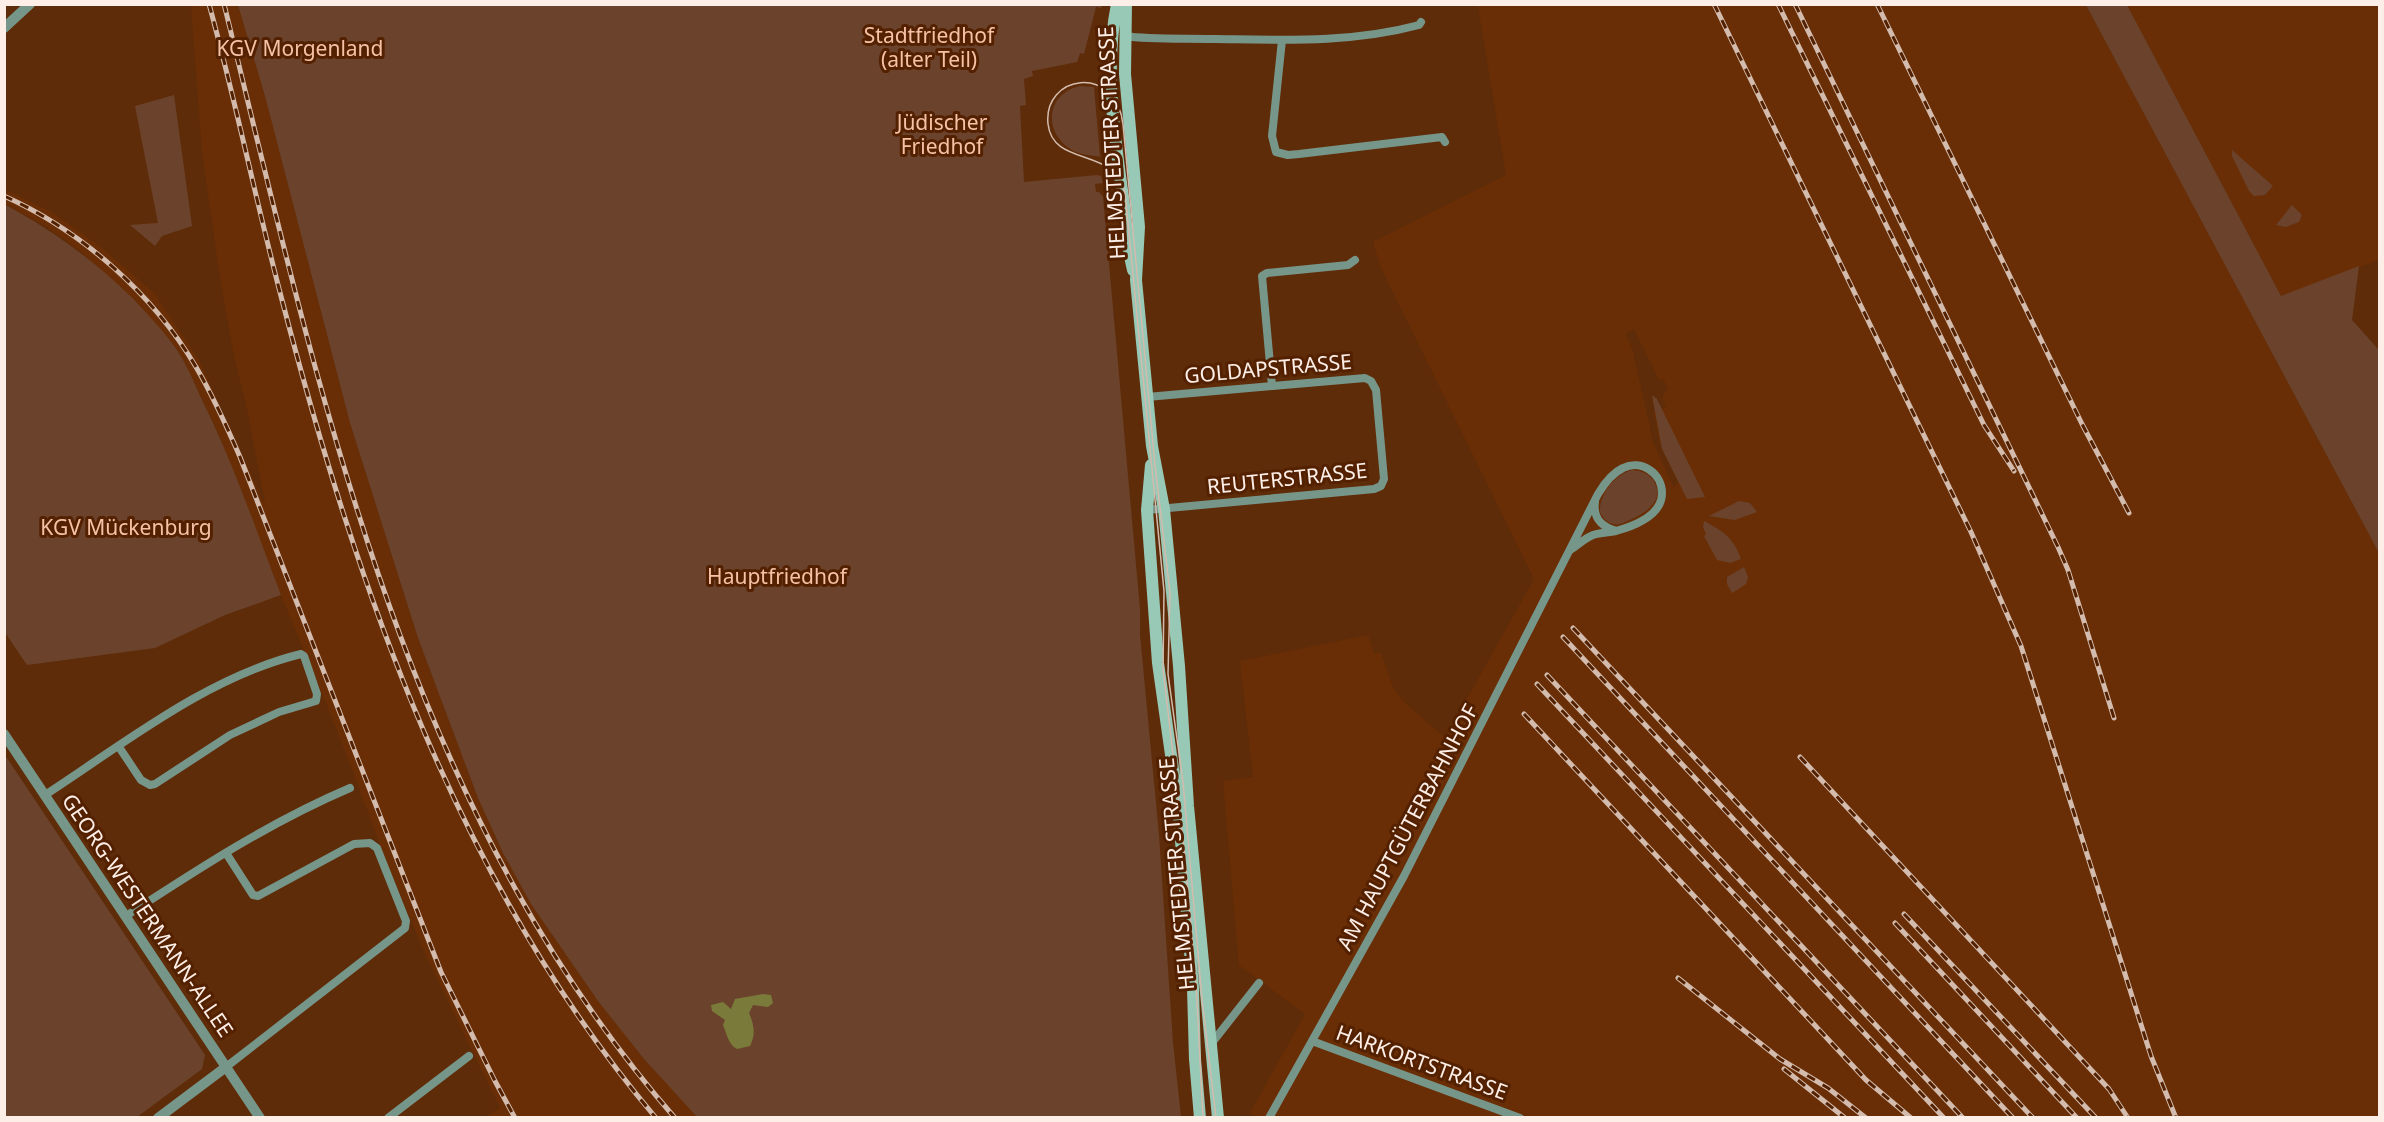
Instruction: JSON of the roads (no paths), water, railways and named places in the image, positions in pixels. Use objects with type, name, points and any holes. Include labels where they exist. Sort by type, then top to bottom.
[{"type":"main road","points":[[1111,64],[1118,57],[1124,39],[1119,24],[1118,4]]},
{"type":"main road","name":"HELMSTEDTER STRASSE","points":[[1118,4],[1111,44],[1115,145],[1128,246],[1136,280]]},
{"type":"main road","name":"HELMSTEDTER STRASSE","points":[[1126,4],[1124,39],[1138,208],[1136,280],[1152,446],[1164,509],[1176,626],[1187,790],[1218,1118]]},
{"type":"main road","name":"HELMSTEDTER STRASSE","points":[[1152,446],[1147,510],[1161,685],[1179,815],[1193,988],[1195,1059],[1200,1117]]},
{"type":"main road","points":[[1156,628],[1176,626]]},
{"type":"street","points":[[4,28],[30,4]]},
{"type":"street","points":[[1124,39],[1282,40],[1365,36],[1403,29],[1419,25],[1421,22]]},
{"type":"street","points":[[1282,40],[1272,136],[1276,152],[1288,155],[1443,137],[1445,142]]},
{"type":"street","points":[[1272,386],[1262,276],[1267,273],[1348,265],[1355,260]]},
{"type":"street","name":"GOLDAPSTRASSE","points":[[1147,397],[1365,378],[1371,381],[1376,390],[1380,437]]},
{"type":"street","name":"REUTERSTRASSE","points":[[1147,510],[1374,489],[1381,486],[1384,479],[1380,437]]},
{"type":"street","name":"AM HAUPTGÜTERBAHNHOF","points":[[1273,1116],[1404,876],[1596,498],[1607,481],[1624,467],[1639,466],[1654,473],[1662,489],[1659,506],[1650,516],[1622,529],[1593,535],[1570,550]]},
{"type":"street","points":[[1596,498],[1594,510],[1599,520],[1610,528],[1622,529]]},
{"type":"street","points":[[45,795],[119,747],[193,699],[222,683],[290,657],[301,654],[304,656],[318,694],[316,701],[250,724],[150,785],[141,780],[119,747]]},
{"type":"street","name":"GEORG-WESTERMANN-ALLEE","points":[[4,734],[260,1118]]},
{"type":"street","points":[[126,916],[226,853],[299,811],[350,788]]},
{"type":"street","points":[[158,1118],[405,928],[406,921],[377,848],[370,843],[354,844],[258,896],[253,895],[226,853]]},
{"type":"street","points":[[1211,1044],[1259,983]]},
{"type":"street","name":"HARKORTSTRASSE","points":[[1312,1041],[1520,1118]]},
{"type":"street","points":[[388,1118],[469,1056]]},
{"type":"tram line","points":[[1203,1118],[1196,982],[1185,857],[1163,669],[1164,591],[1125,193],[1119,178],[1110,169],[1061,147],[1052,138],[1048,124],[1049,107],[1056,95],[1067,86],[1081,83],[1094,84],[1107,91],[1117,104],[1123,124],[1155,465],[1170,593],[1168,674],[1183,782],[1202,999],[1216,1118]]},
{"type":"railway","points":[[209,4],[273,263],[312,409],[345,518],[382,625],[424,731],[471,834],[525,933],[586,1028],[656,1118]]},
{"type":"railway","points":[[224,4],[297,298],[337,445],[384,590],[439,731],[504,867],[582,997],[675,1118]]},
{"type":"railway","points":[[1714,4],[1971,532],[2021,646],[2151,1056],[2176,1118]]},
{"type":"railway","points":[[1778,4],[1984,425],[2014,471]]},
{"type":"railway","points":[[1795,4],[2058,547],[2068,570],[2114,718]]},
{"type":"railway","points":[[1877,4],[2082,424],[2129,513]]},
{"type":"railway","points":[[4,196],[61,227],[113,267],[159,314],[196,367],[240,457],[441,972],[515,1118]]},
{"type":"railway","points":[[1573,628],[2033,1118]]},
{"type":"railway","points":[[1563,637],[2013,1118]]},
{"type":"railway","points":[[1547,675],[1963,1118]]},
{"type":"railway","points":[[1537,684],[1944,1118]]},
{"type":"railway","points":[[1524,714],[1866,1080],[1911,1118]]},
{"type":"railway","points":[[1800,757],[2109,1089],[2128,1118]]},
{"type":"railway","points":[[1904,914],[2096,1118]]},
{"type":"railway","points":[[1895,923],[2077,1118]]},
{"type":"railway","points":[[1678,978],[1780,1059],[1828,1088],[1866,1118]]},
{"type":"railway","points":[[1784,1069],[1845,1118]]},
{"type":"park label","name":"Stadtfriedhof (alter Teil)","points":[[929,47]]},
{"type":"park label","name":"KGV Morgenland","points":[[300,48]]},
{"type":"park label","name":"Jüdischer Friedhof","points":[[942,134]]},
{"type":"park label","name":"KGV Mückenburg","points":[[126,527]]},
{"type":"park label","name":"Hauptfriedhof","points":[[777,576]]}]
